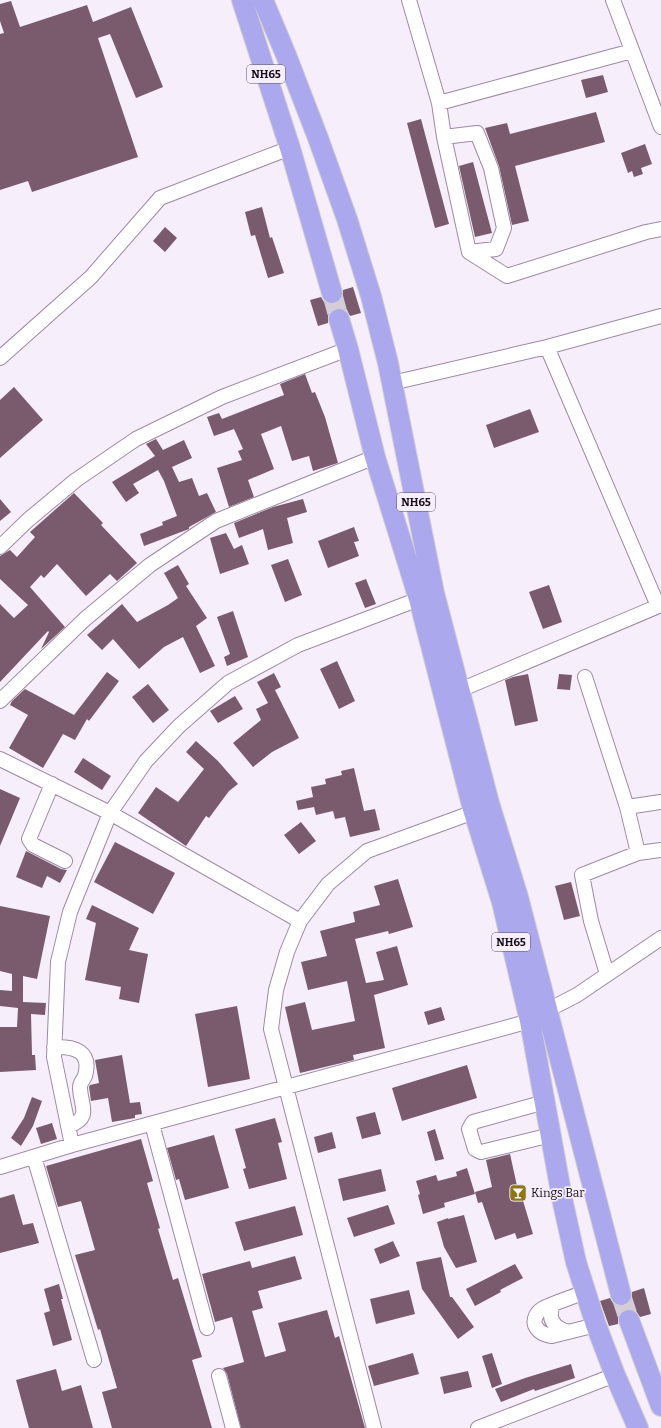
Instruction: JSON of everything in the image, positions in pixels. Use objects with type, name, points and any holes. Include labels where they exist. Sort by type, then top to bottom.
[{"type":"highway","name":"NH65","points":[[242,0],[290,148],[332,293]]},
{"type":"highway","name":"NH65","points":[[263,0],[313,124],[347,219],[371,296],[392,383],[434,593],[489,803],[518,897],[621,1295]]},
{"type":"highway","name":"NH65","points":[[339,319],[375,457],[419,599],[474,812],[502,902],[530,1021],[563,1202],[576,1262],[596,1325],[615,1375],[638,1428]]},
{"type":"highway","points":[[629,1320],[661,1406]]},
{"type":"street","points":[[409,0],[439,103],[444,137],[469,252],[507,276],[646,232],[661,229]]},
{"type":"street","points":[[613,0],[661,127]]},
{"type":"street","points":[[439,103],[632,51]]},
{"type":"street","points":[[444,137],[477,133],[492,176],[504,228],[496,249],[469,252]]},
{"type":"street","points":[[0,358],[91,277],[160,198],[290,148]]},
{"type":"street","points":[[392,383],[547,347],[661,316]]},
{"type":"street","points":[[460,690],[660,606],[547,347]]},
{"type":"street","points":[[0,547],[28,520],[76,480],[136,439],[222,397],[348,349]]},
{"type":"street","points":[[0,701],[86,619],[150,565],[216,521],[375,457]]},
{"type":"street","points":[[72,1145],[54,1057],[58,962],[70,912],[110,813],[146,761],[179,726],[228,683],[298,645],[419,599]]},
{"type":"street","points":[[585,677],[627,807],[638,853]]},
{"type":"street","points":[[0,759],[110,813],[300,921]]},
{"type":"street","points":[[52,784],[29,839],[33,845],[65,861]]},
{"type":"street","points":[[627,807],[661,802]]},
{"type":"street","points":[[374,1428],[271,1029],[276,990],[287,952],[300,921],[328,884],[368,851],[474,812]]},
{"type":"street","points":[[607,974],[591,921],[582,875],[638,853],[661,850]]},
{"type":"street","points":[[548,1010],[577,995],[661,938]]},
{"type":"street","points":[[0,1166],[72,1145],[530,1021]]},
{"type":"street","points":[[54,1047],[69,1047],[83,1053],[86,1058],[85,1076],[80,1088],[85,1108],[84,1114],[75,1124],[68,1126]]},
{"type":"street","points":[[545,1102],[474,1122],[468,1128],[475,1149],[481,1152],[551,1135]]},
{"type":"street","points":[[152,1124],[207,1328]]},
{"type":"street","points":[[34,1157],[94,1360]]},
{"type":"street","points":[[585,1292],[541,1309],[534,1318],[534,1324],[538,1330],[546,1335],[552,1336],[596,1325]]},
{"type":"street","points":[[478,1428],[615,1375]]},
{"type":"street","points":[[220,1376],[233,1428]]},
{"type":"building","points":[[11,1],[20,27],[87,5],[93,22],[131,7],[163,87],[136,98],[110,34],[98,38],[138,157],[32,192],[28,181],[0,190],[0,34],[4,33],[0,21],[0,4]]},
{"type":"building","points":[[603,75],[608,92],[586,98],[581,80]]},
{"type":"building","points":[[596,112],[605,142],[515,166],[529,221],[512,225],[499,166],[485,128],[507,123],[510,134]]},
{"type":"building","points":[[421,119],[449,224],[435,228],[407,123]]},
{"type":"building","points":[[645,144],[652,164],[641,168],[643,174],[634,177],[632,171],[628,173],[621,153]]},
{"type":"building","points":[[473,162],[492,233],[475,237],[459,166]]},
{"type":"building","points":[[262,207],[270,238],[272,237],[284,273],[268,278],[255,235],[251,236],[245,212]]},
{"type":"building","points":[[165,227],[177,238],[165,252],[153,241]]},
{"type":"building","points":[[353,287],[361,313],[350,316],[347,310],[336,308],[331,311],[328,316],[328,323],[318,326],[310,300],[321,297],[324,302],[336,304],[341,301],[343,290]]},
{"type":"building","points":[[305,374],[312,393],[315,392],[325,417],[338,463],[313,471],[309,456],[292,461],[281,426],[261,434],[274,469],[248,480],[254,497],[229,507],[217,468],[242,460],[238,451],[243,449],[234,429],[214,436],[207,417],[219,413],[222,419],[284,395],[280,384]]},
{"type":"building","points":[[14,387],[43,420],[0,458],[0,400]]},
{"type":"building","points":[[530,409],[539,432],[494,448],[486,425]]},
{"type":"building","points":[[156,439],[163,450],[184,440],[192,458],[172,467],[179,482],[192,478],[199,496],[207,493],[216,512],[189,527],[189,529],[144,546],[140,534],[163,525],[162,522],[177,516],[164,481],[158,470],[133,484],[139,493],[126,502],[112,482],[155,456],[146,444]]},
{"type":"building","points":[[74,493],[103,523],[101,525],[137,563],[117,581],[110,574],[86,596],[57,564],[44,578],[41,575],[30,587],[65,627],[41,649],[49,632],[48,631],[0,682],[0,604],[14,618],[28,605],[0,579],[0,556],[10,550],[17,557],[35,537],[30,532]]},
{"type":"building","points":[[0,499],[11,512],[0,521]]},
{"type":"building","points":[[303,499],[307,512],[287,518],[293,543],[268,550],[263,529],[239,538],[234,523],[273,507]]},
{"type":"building","points":[[354,527],[359,541],[354,542],[359,556],[328,568],[318,541]]},
{"type":"building","points":[[226,533],[234,549],[242,545],[249,564],[220,574],[210,538]]},
{"type":"building","points":[[288,559],[302,595],[285,602],[271,565]]},
{"type":"building","points":[[178,565],[189,584],[186,586],[207,618],[196,626],[215,666],[200,673],[183,637],[164,647],[139,669],[113,639],[102,650],[87,635],[122,604],[137,622],[178,598],[164,573]]},
{"type":"building","points":[[366,579],[376,604],[365,608],[355,583]]},
{"type":"building","points":[[549,585],[562,622],[543,629],[529,592]]},
{"type":"building","points":[[233,611],[248,657],[227,666],[224,657],[230,654],[217,617]]},
{"type":"building","points":[[337,661],[355,701],[339,709],[320,669]]},
{"type":"building","points":[[107,672],[119,681],[89,721],[87,719],[75,740],[63,734],[43,768],[9,748],[28,715],[10,705],[12,701],[25,689],[74,715]]},
{"type":"building","points":[[274,673],[281,687],[275,690],[299,738],[272,752],[253,767],[233,743],[261,720],[256,709],[268,703],[257,682]]},
{"type":"building","points":[[528,674],[538,721],[515,726],[505,680]]},
{"type":"building","points":[[559,674],[572,675],[570,690],[557,689]]},
{"type":"building","points":[[148,684],[169,710],[153,723],[132,697]]},
{"type":"building","points":[[235,696],[243,709],[218,723],[210,711]]},
{"type":"building","points":[[196,741],[218,761],[238,784],[229,791],[209,818],[206,816],[186,846],[138,813],[156,787],[178,802],[204,769],[186,752]]},
{"type":"building","points":[[83,758],[111,776],[102,790],[74,772]]},
{"type":"building","points":[[354,768],[364,811],[375,809],[380,830],[350,837],[345,817],[335,819],[333,811],[316,815],[314,807],[298,810],[296,801],[313,797],[311,787],[326,784],[325,779],[342,775],[341,771]]},
{"type":"building","points":[[0,789],[20,798],[0,846]]},
{"type":"building","points":[[301,822],[316,841],[299,854],[284,835]]},
{"type":"building","points":[[115,842],[175,873],[153,914],[94,882]]},
{"type":"building","points":[[26,851],[61,869],[67,870],[60,883],[47,876],[42,888],[16,877]]},
{"type":"building","points":[[398,879],[413,927],[389,934],[388,931],[355,939],[366,983],[384,980],[376,952],[397,946],[408,985],[374,995],[385,1048],[353,1055],[354,1060],[300,1073],[285,1007],[305,1002],[312,1030],[355,1021],[347,981],[308,990],[301,962],[327,956],[320,931],[355,922],[353,912],[380,905],[374,886]]},
{"type":"building","points":[[571,882],[580,916],[564,920],[555,886]]},
{"type":"building","points":[[92,905],[139,928],[129,950],[148,954],[139,1003],[119,999],[121,987],[85,980],[96,923],[86,919]]},
{"type":"building","points":[[0,906],[50,916],[37,979],[23,976],[23,1002],[46,1003],[45,1015],[31,1014],[32,1055],[35,1055],[36,1070],[0,1072],[0,1027],[17,1027],[18,1008],[0,1006],[0,990],[12,991],[12,974],[0,971]]},
{"type":"building","points":[[237,1006],[250,1079],[208,1087],[195,1014]]},
{"type":"building","points":[[441,1007],[445,1020],[428,1025],[424,1012]]},
{"type":"building","points":[[122,1055],[130,1103],[140,1102],[142,1114],[135,1115],[135,1118],[112,1122],[108,1098],[91,1101],[89,1087],[90,1085],[99,1083],[95,1060]]},
{"type":"building","points":[[467,1065],[477,1098],[402,1121],[392,1088]]},
{"type":"building","points":[[32,1097],[42,1101],[33,1126],[21,1146],[11,1138],[24,1118]]},
{"type":"building","points":[[375,1112],[381,1134],[362,1139],[356,1117]]},
{"type":"building","points":[[275,1118],[282,1142],[278,1143],[287,1179],[249,1189],[243,1169],[246,1168],[235,1129]]},
{"type":"building","points":[[52,1123],[57,1139],[41,1144],[36,1128]]},
{"type":"building","points":[[435,1129],[444,1159],[435,1161],[427,1132]]},
{"type":"building","points":[[332,1132],[336,1148],[318,1153],[314,1137]]},
{"type":"building","points":[[214,1135],[229,1188],[185,1200],[179,1179],[176,1180],[167,1148]]},
{"type":"building","points":[[141,1139],[153,1181],[147,1183],[160,1228],[158,1229],[173,1280],[178,1278],[202,1357],[192,1360],[212,1428],[112,1428],[102,1392],[117,1388],[100,1329],[98,1330],[75,1255],[95,1250],[81,1201],[58,1207],[46,1166]]},
{"type":"building","points":[[510,1154],[519,1195],[521,1194],[533,1234],[517,1239],[515,1233],[495,1240],[482,1202],[478,1203],[475,1192],[492,1187],[486,1160]]},
{"type":"building","points":[[467,1168],[475,1194],[444,1203],[445,1207],[423,1214],[418,1195],[420,1194],[416,1181],[436,1175],[438,1181],[457,1176],[456,1172]]},
{"type":"building","points":[[381,1169],[386,1191],[343,1201],[338,1179]]},
{"type":"building","points":[[14,1194],[23,1225],[33,1223],[39,1243],[0,1253],[0,1198]]},
{"type":"building","points":[[388,1205],[395,1224],[354,1237],[347,1218]]},
{"type":"building","points":[[295,1206],[303,1235],[244,1251],[235,1222]]},
{"type":"building","points":[[464,1215],[477,1262],[456,1268],[444,1247],[437,1222]]},
{"type":"building","points":[[393,1241],[400,1256],[380,1264],[374,1249]]},
{"type":"building","points":[[295,1256],[302,1279],[258,1291],[263,1308],[252,1311],[265,1357],[286,1351],[278,1323],[327,1310],[335,1338],[339,1336],[365,1428],[241,1428],[227,1374],[223,1368],[244,1362],[232,1317],[215,1322],[202,1274],[250,1261],[252,1268]]},
{"type":"building","points":[[441,1257],[450,1297],[452,1297],[474,1327],[458,1339],[422,1289],[416,1262]]},
{"type":"building","points":[[515,1264],[523,1278],[500,1290],[501,1292],[475,1306],[466,1289]]},
{"type":"building","points":[[59,1284],[63,1299],[61,1299],[72,1340],[53,1346],[44,1313],[50,1311],[44,1289]]},
{"type":"building","points":[[644,1288],[651,1314],[640,1317],[636,1311],[625,1309],[620,1313],[618,1324],[609,1326],[600,1301],[610,1298],[613,1303],[618,1306],[624,1306],[629,1303],[632,1298],[632,1292]]},
{"type":"building","points":[[409,1290],[415,1314],[376,1324],[370,1299]]},
{"type":"building","points":[[413,1353],[419,1374],[374,1386],[368,1366]]},
{"type":"building","points":[[492,1353],[502,1384],[492,1388],[482,1356]]},
{"type":"building","points":[[571,1364],[575,1378],[535,1391],[534,1389],[501,1402],[495,1389],[525,1378]]},
{"type":"building","points":[[56,1369],[62,1391],[81,1385],[93,1428],[29,1428],[16,1380]]},
{"type":"building","points":[[468,1371],[472,1387],[444,1394],[440,1377]]},
{"type":"tunnel","points":[[332,293],[339,319]]},
{"type":"tunnel","points":[[621,1295],[629,1320]]},
{"type":"place","name":"Kings Bar","points":[[518,1193]]}]
